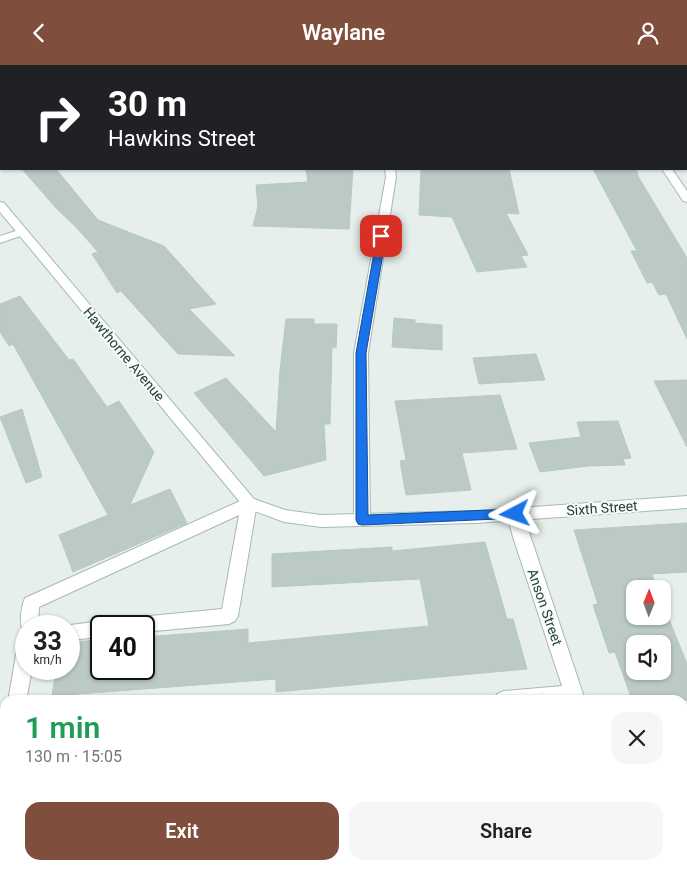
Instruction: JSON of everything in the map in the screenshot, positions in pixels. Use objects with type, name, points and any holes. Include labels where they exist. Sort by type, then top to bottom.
[{"type":"street","points":[[362,520],[361,353],[391,177],[390,170]]},
{"type":"street","points":[[668,170],[687,199]]},
{"type":"street","name":"Hawthorne Avenue","points":[[0,205],[249,503]]},
{"type":"street","points":[[0,240],[22,232]]},
{"type":"street","name":"Sixth Street","points":[[249,503],[284,516],[321,521],[515,514],[687,501]]},
{"type":"street","points":[[30,615],[31,603],[249,503]]},
{"type":"street","points":[[155,623],[229,616],[249,503]]},
{"type":"street","name":"Anson Street","points":[[515,514],[574,695]]},
{"type":"street","points":[[18,695],[21,680]]},
{"type":"building","points":[[23,170],[57,170],[98,220],[164,246],[216,304],[189,309],[235,356],[178,354],[121,291],[117,293],[92,254],[98,252]]},
{"type":"building","points":[[306,170],[353,170],[349,229],[253,226],[258,206],[256,185],[308,182]]},
{"type":"building","points":[[421,170],[509,170],[519,214],[506,213],[528,255],[521,256],[527,267],[477,272],[452,217],[419,215]]},
{"type":"building","points":[[594,170],[636,170],[639,178],[687,258],[687,339],[666,294],[659,295],[652,282],[647,283],[631,251],[637,251]]},
{"type":"building","points":[[20,296],[69,360],[73,359],[107,407],[119,401],[154,452],[130,505],[170,489],[187,523],[73,572],[59,535],[108,515],[13,344],[9,346],[0,332],[0,304]]},
{"type":"building","points":[[394,318],[415,320],[415,323],[442,325],[442,350],[392,347]]},
{"type":"building","points":[[286,319],[314,319],[314,324],[337,324],[336,348],[332,347],[330,424],[324,424],[326,460],[264,476],[194,393],[226,378],[276,432]]},
{"type":"building","points":[[536,354],[545,380],[479,384],[473,358]]},
{"type":"building","points":[[687,380],[687,447],[654,381]]},
{"type":"building","points":[[500,395],[517,449],[462,453],[471,490],[406,495],[400,461],[406,460],[395,401]]},
{"type":"building","points":[[22,409],[42,477],[26,483],[0,417]]},
{"type":"building","points":[[618,421],[631,458],[623,459],[625,465],[588,466],[540,472],[529,443],[581,437],[577,422]]},
{"type":"building","points":[[687,523],[687,572],[652,574],[654,580],[626,580],[626,625],[671,624],[687,664],[687,695],[630,695],[615,652],[609,653],[593,605],[598,604],[574,530]]},
{"type":"building","points":[[485,542],[507,619],[513,619],[527,669],[276,692],[276,679],[52,695],[54,680],[80,680],[80,641],[90,641],[90,680],[155,680],[155,636],[248,629],[248,643],[429,626],[420,579],[272,587],[272,554],[392,547],[392,551]]},
{"type":"route","points":[[381,236],[361,353],[362,520],[515,514]]}]
